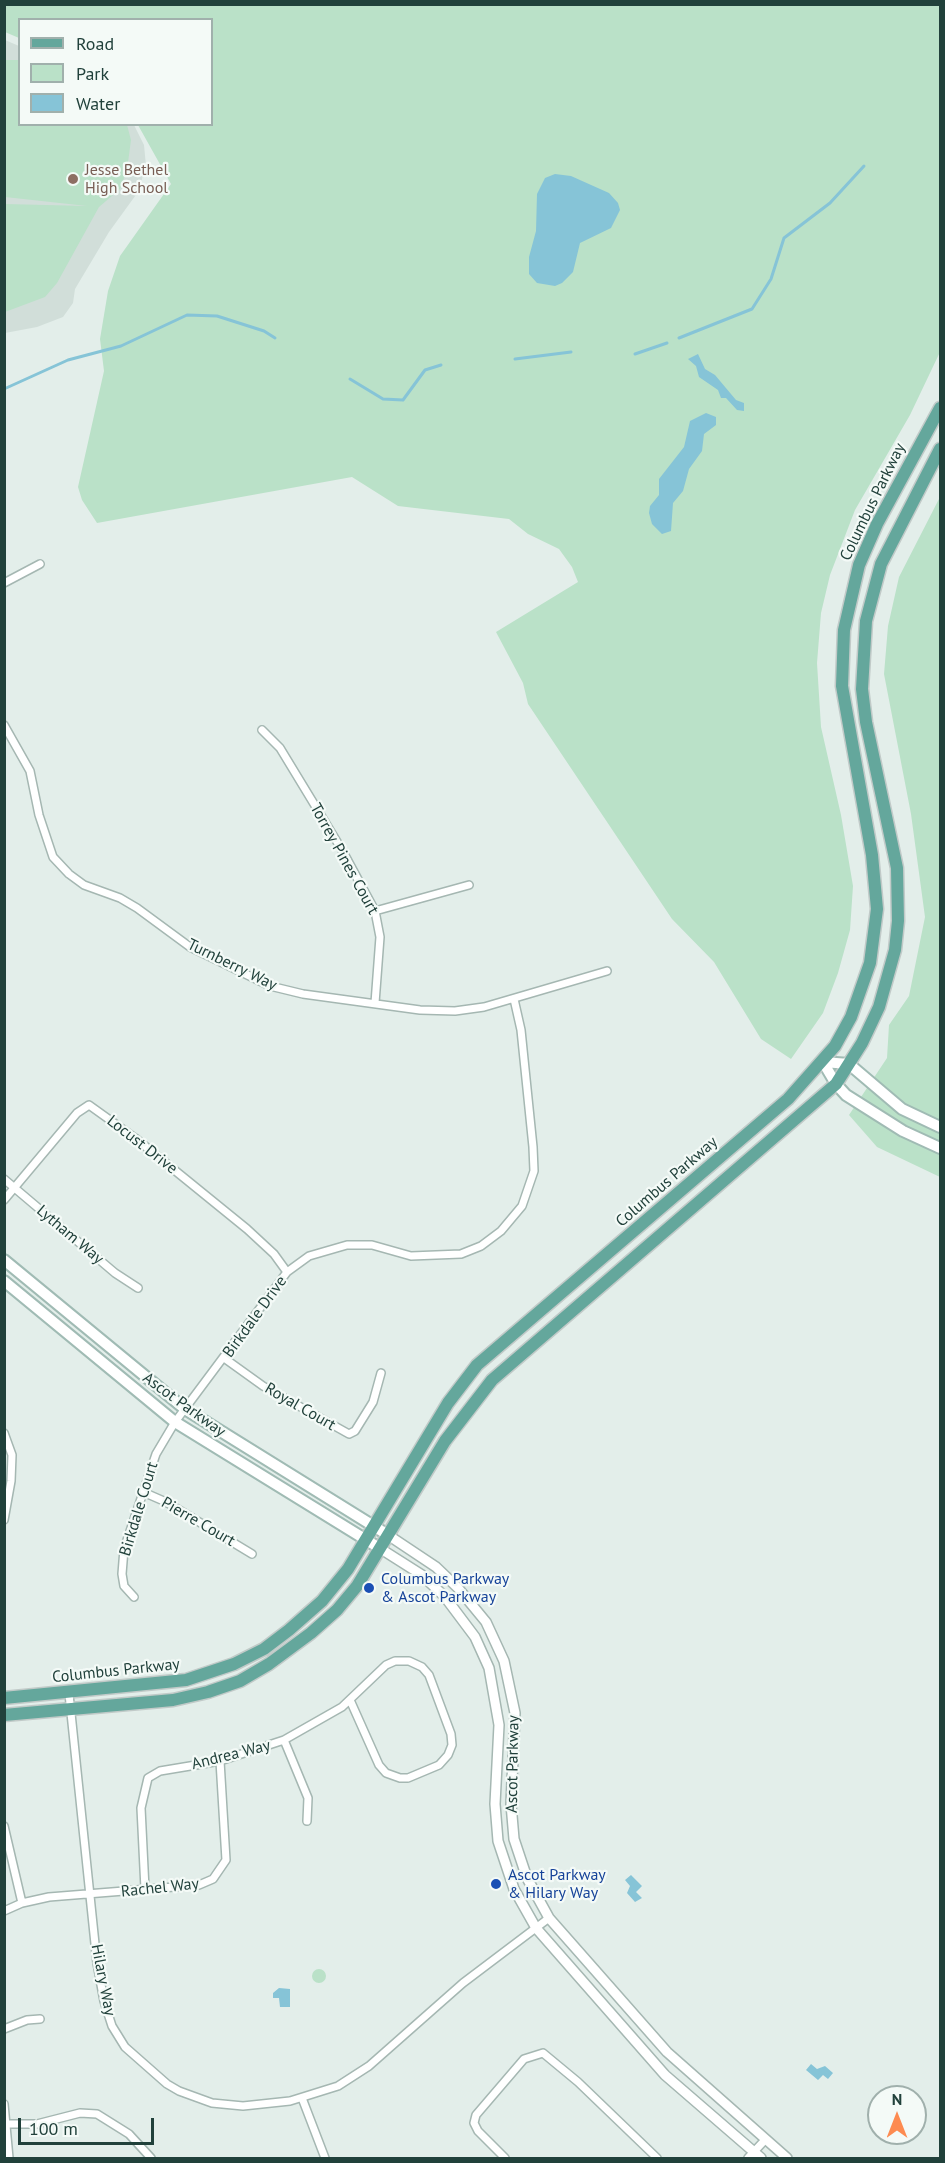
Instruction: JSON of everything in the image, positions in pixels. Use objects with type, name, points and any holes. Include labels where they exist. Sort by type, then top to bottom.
[{"type":"main road","name":"Columbus Parkway","points":[[4,1698],[69,1694],[186,1680],[234,1664],[264,1649],[322,1601],[348,1569],[448,1403],[477,1365],[789,1099],[836,1046],[861,993],[870,963],[877,909],[872,855],[842,686],[844,630],[859,565],[877,524],[940,408]]},
{"type":"main road","name":"Columbus Parkway","points":[[4,1715],[173,1700],[240,1681],[269,1665],[337,1610],[357,1586],[445,1441],[492,1380],[836,1084],[879,1007],[895,950],[898,921],[897,868],[862,689],[866,621],[881,564],[940,449]]},
{"type":"main road","points":[[823,1062],[849,1064],[902,1108],[940,1127]]},
{"type":"main road","points":[[823,1062],[836,1084],[875,1115],[940,1148]]},
{"type":"main road","name":"Ascot Parkway","points":[[4,1260],[185,1409],[388,1535]]},
{"type":"main road","name":"Ascot Parkway","points":[[4,1281],[175,1422],[381,1549]]},
{"type":"street","points":[[4,583],[40,564]]},
{"type":"street","name":"Turnberry Way","points":[[4,725],[30,771],[39,815],[53,857],[84,885],[122,899],[190,947],[270,986],[303,994],[420,1010],[455,1011],[484,1007],[607,971]]},
{"type":"street","name":"Torrey Pines Court","points":[[262,730],[280,748],[342,850],[375,911],[380,937],[375,1003]]},
{"type":"street","points":[[375,911],[469,885]]},
{"type":"street","name":"Birkdale Drive","points":[[175,1422],[287,1272],[309,1256],[347,1245],[372,1245],[411,1256],[461,1254],[481,1246],[514,1219],[530,1188],[534,1172],[521,1030],[514,999]]},
{"type":"street","name":"Locust Drive","points":[[4,1200],[77,1113],[89,1105],[135,1138],[247,1229],[274,1254],[287,1272]]},
{"type":"street","name":"Lytham Way","points":[[4,1179],[115,1273],[138,1288]]},
{"type":"street","name":"Royal Court","points":[[225,1358],[263,1386],[349,1434],[355,1431],[373,1402],[381,1373]]},
{"type":"street","name":"Birkdale Court","points":[[134,1597],[124,1586],[122,1562],[124,1549],[156,1454],[175,1422]]},
{"type":"street","points":[[4,1433],[12,1455],[11,1482],[4,1520]]},
{"type":"street","name":"Pierre Court","points":[[143,1492],[172,1505],[252,1554]]},
{"type":"street","name":"Ascot Parkway","points":[[388,1535],[418,1554],[458,1588],[486,1622],[504,1661],[515,1713],[511,1804],[514,1839],[527,1878],[549,1918],[667,2052],[764,2141],[787,2158]]},
{"type":"street","name":"Ascot Parkway","points":[[381,1549],[422,1575],[445,1597],[475,1637],[489,1668],[500,1725],[495,1804],[498,1841],[514,1889],[536,1928],[665,2075],[755,2157]]},
{"type":"street","name":"Andrea Way","points":[[145,1889],[141,1808],[148,1778],[160,1771],[220,1761],[284,1740],[328,1716],[350,1700],[386,1665],[402,1661],[415,1663],[429,1675],[448,1723],[452,1745],[448,1755],[439,1765],[408,1778],[386,1773],[379,1766],[350,1700]]},
{"type":"street","name":"Hilary Way","points":[[69,1694],[97,1963],[104,2001],[112,2026],[136,2059],[167,2085],[192,2097],[212,2103],[243,2106],[303,2098],[338,2086],[363,2071],[463,1983],[549,1918]]},
{"type":"street","points":[[284,1740],[308,1798],[307,1821]]},
{"type":"street","name":"Rachel Way","points":[[4,1911],[22,1903],[49,1897],[199,1885],[213,1879],[223,1868],[226,1847],[220,1761]]},
{"type":"street","points":[[4,1826],[22,1903]]},
{"type":"street","points":[[4,2029],[27,2020],[40,2019]]},
{"type":"street","points":[[505,2158],[478,2131],[474,2123],[476,2115],[524,2059],[543,2053],[578,2082],[657,2158]]},
{"type":"street","points":[[303,2098],[325,2158]]},
{"type":"street","points":[[4,2104],[9,2158]]},
{"type":"street","points":[[6,2124],[37,2124],[80,2113],[98,2114],[129,2134],[151,2158]]},
{"type":"street","points":[[755,2157],[764,2141]]},
{"type":"shaded area","name":"Jesse Bethel High School","points":[[5,40],[18,46],[18,126],[134,126],[144,145],[146,166],[138,192],[109,232],[75,289],[73,303],[63,317],[37,327],[5,333]]},
{"type":"green space","points":[[4,5],[940,5],[940,352],[910,415],[855,510],[830,575],[821,613],[817,663],[821,727],[841,815],[853,886],[850,930],[838,973],[823,1013],[791,1059],[761,1039],[714,962],[672,919],[528,704],[523,683],[496,632],[578,582],[572,567],[559,549],[528,534],[509,519],[398,506],[352,477],[97,523],[82,500],[78,487],[104,371],[100,339],[108,291],[120,256],[171,184],[139,126],[213,126],[213,18],[18,18],[18,38],[5,32]]},
{"type":"green space","name":"Jesse Bethel High School","points":[[5,60],[18,60],[18,126],[127,126],[131,140],[127,170],[120,189],[99,207],[57,283],[45,297],[5,312],[5,204],[87,206],[5,197]]},
{"type":"green space","points":[[940,497],[940,1177],[877,1147],[849,1115],[887,1058],[889,1025],[909,996],[925,917],[911,814],[884,674],[888,626],[899,577]]},
{"type":"green space","points":[[319,1969],[324,1971],[326,1976],[324,1981],[319,1983],[314,1981],[312,1976],[314,1971]]},
{"type":"water","points":[[555,174],[571,176],[609,193],[618,203],[620,210],[611,228],[580,243],[573,272],[562,283],[555,286],[537,283],[529,274],[529,257],[536,231],[537,194],[545,178]]},
{"type":"water","points":[[698,354],[705,369],[715,375],[736,400],[744,403],[744,411],[737,410],[726,398],[721,398],[718,390],[699,377],[696,366],[688,359]]},
{"type":"water","points":[[706,413],[716,417],[716,425],[704,434],[702,451],[689,469],[683,491],[673,503],[671,531],[662,534],[652,524],[649,513],[650,506],[659,495],[659,479],[684,447],[690,421]]},
{"type":"water","points":[[631,1875],[642,1886],[636,1892],[642,1898],[635,1902],[627,1893],[630,1886],[625,1880]]},
{"type":"water","points":[[279,1988],[290,1989],[290,2007],[280,2007],[279,1998],[273,1998],[273,1993]]},
{"type":"water","points":[[811,2064],[817,2069],[825,2066],[833,2073],[828,2079],[823,2075],[818,2080],[806,2070]]},
{"type":"waterway","points":[[679,338],[752,309],[771,279],[784,238],[830,203],[864,166]]},
{"type":"waterway","points":[[4,389],[68,360],[121,346],[187,315],[217,316],[264,331],[275,338]]},
{"type":"waterway","points":[[635,354],[667,343]]},
{"type":"waterway","points":[[515,359],[571,352]]},
{"type":"waterway","points":[[350,379],[383,399],[403,400],[425,370],[441,365]]},
{"type":"place","name":"Jesse Bethel High School","points":[[73,179]]},
{"type":"place","name":"Columbus Parkway & Ascot Parkway","points":[[369,1588]]},
{"type":"place","name":"Ascot Parkway & Hilary Way","points":[[496,1884]]}]
